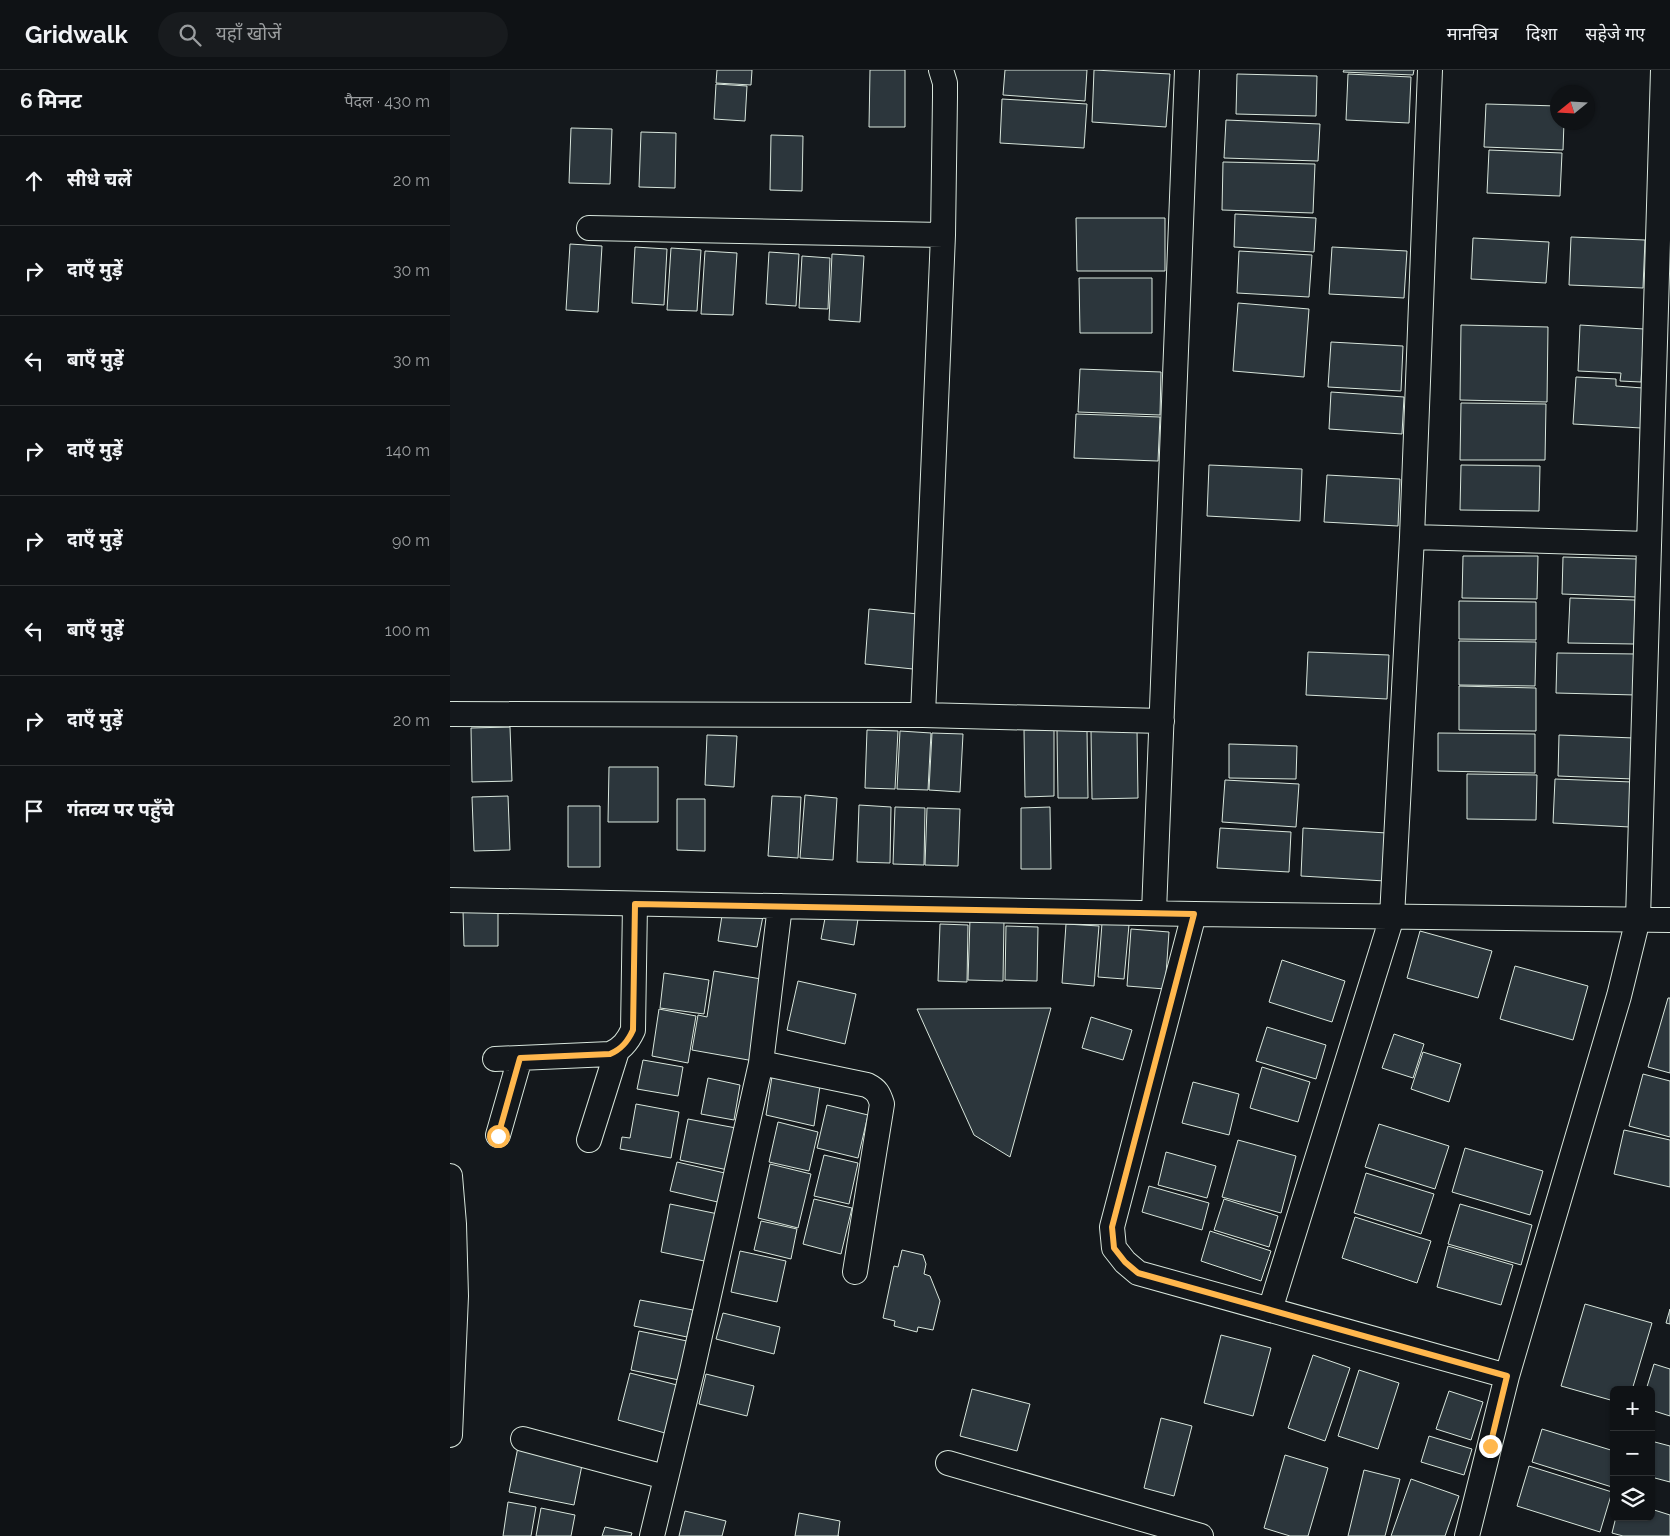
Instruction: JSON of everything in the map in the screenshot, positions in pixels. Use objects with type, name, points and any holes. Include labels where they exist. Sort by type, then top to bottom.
[{"type":"street","points":[[923,715],[943,235],[945,97],[941,70]]},
{"type":"street","points":[[1154,912],[1187,70]]},
{"type":"street","points":[[1270,1310],[1392,917],[1412,537],[1430,70]]},
{"type":"street","points":[[1467,1536],[1507,1376],[1619,996],[1638,919],[1649,544],[1661,430],[1663,70]]},
{"type":"street","points":[[588,228],[943,235]]},
{"type":"street","points":[[1412,537],[1649,544]]},
{"type":"street","points":[[450,714],[923,715],[1162,722]]},
{"type":"street","points":[[450,900],[1194,914],[1670,920]]},
{"type":"street","points":[[495,1059],[610,1054],[617,1051],[628,1041],[633,1030],[635,904]]},
{"type":"street","points":[[652,1536],[692,1370],[760,1063],[780,906]]},
{"type":"street","points":[[1194,914],[1112,1227],[1114,1248],[1125,1262],[1138,1273],[1507,1376]]},
{"type":"street","points":[[589,1140],[617,1051]]},
{"type":"street","points":[[498,1136],[520,1058]]},
{"type":"street","points":[[760,1063],[867,1085],[874,1088],[879,1094],[882,1104],[855,1272]]},
{"type":"street","points":[[450,1176],[454,1224],[456,1296],[450,1435]]},
{"type":"street","points":[[523,1439],[665,1477]]},
{"type":"street","points":[[948,1463],[1201,1536]]},
{"type":"building","points":[[717,70],[752,70],[751,85],[716,83]]},
{"type":"building","points":[[870,70],[905,70],[905,127],[869,127]]},
{"type":"building","points":[[1005,70],[1087,70],[1085,101],[1003,95]]},
{"type":"building","points":[[1094,70],[1170,74],[1166,127],[1092,122]]},
{"type":"building","points":[[1344,70],[1414,70],[1413,75],[1343,72]]},
{"type":"building","points":[[1237,74],[1317,76],[1316,116],[1236,114]]},
{"type":"building","points":[[1348,74],[1411,77],[1409,123],[1346,120]]},
{"type":"building","points":[[716,84],[747,86],[745,121],[714,119]]},
{"type":"building","points":[[1002,99],[1087,104],[1084,148],[1000,143]]},
{"type":"building","points":[[1486,104],[1550,106],[1550,130],[1564,130],[1563,150],[1484,147]]},
{"type":"building","points":[[1226,120],[1320,124],[1318,161],[1224,158]]},
{"type":"building","points":[[571,128],[612,129],[610,184],[569,183]]},
{"type":"building","points":[[641,132],[676,133],[675,188],[639,187]]},
{"type":"building","points":[[771,135],[803,136],[802,191],[770,190]]},
{"type":"building","points":[[1489,150],[1562,153],[1560,196],[1487,193]]},
{"type":"building","points":[[1223,162],[1315,164],[1313,213],[1222,210]]},
{"type":"building","points":[[1235,214],[1316,218],[1314,252],[1234,247]]},
{"type":"building","points":[[1076,218],[1165,218],[1165,271],[1077,271]]},
{"type":"building","points":[[1571,237],[1645,240],[1643,288],[1569,285]]},
{"type":"building","points":[[1473,238],[1549,242],[1546,283],[1471,279]]},
{"type":"building","points":[[570,244],[602,246],[598,312],[566,310]]},
{"type":"building","points":[[635,247],[667,249],[664,305],[632,303]]},
{"type":"building","points":[[1332,247],[1407,251],[1404,298],[1329,294]]},
{"type":"building","points":[[671,248],[701,250],[697,311],[667,310]]},
{"type":"building","points":[[705,251],[737,253],[733,315],[701,314]]},
{"type":"building","points":[[1239,251],[1312,255],[1309,297],[1237,293]]},
{"type":"building","points":[[769,252],[799,254],[796,306],[766,304]]},
{"type":"building","points":[[832,254],[864,256],[860,322],[829,320]]},
{"type":"building","points":[[802,256],[830,258],[828,309],[799,308]]},
{"type":"building","points":[[1079,278],[1152,278],[1152,333],[1080,333]]},
{"type":"building","points":[[1238,303],[1309,309],[1304,377],[1233,371]]},
{"type":"building","points":[[1461,325],[1548,327],[1547,402],[1460,400]]},
{"type":"building","points":[[1580,325],[1644,329],[1641,382],[1620,381],[1621,373],[1578,371]]},
{"type":"building","points":[[1331,342],[1403,346],[1401,391],[1328,387]]},
{"type":"building","points":[[1080,369],[1161,372],[1160,415],[1078,412]]},
{"type":"building","points":[[1576,377],[1616,379],[1616,386],[1643,388],[1641,428],[1573,424]]},
{"type":"building","points":[[1331,392],[1404,397],[1402,434],[1329,429]]},
{"type":"building","points":[[1461,403],[1546,404],[1545,460],[1460,460]]},
{"type":"building","points":[[1076,414],[1160,417],[1158,461],[1074,458]]},
{"type":"building","points":[[1209,465],[1302,469],[1300,521],[1207,516]]},
{"type":"building","points":[[1461,465],[1540,466],[1539,511],[1460,510]]},
{"type":"building","points":[[1327,475],[1400,479],[1398,526],[1324,522]]},
{"type":"building","points":[[1463,556],[1538,556],[1537,599],[1462,598]]},
{"type":"building","points":[[1563,557],[1637,559],[1636,597],[1562,594]]},
{"type":"building","points":[[1570,598],[1635,600],[1634,644],[1568,643]]},
{"type":"building","points":[[1459,601],[1536,602],[1536,640],[1459,639]]},
{"type":"building","points":[[869,609],[918,614],[913,669],[865,664]]},
{"type":"building","points":[[1459,641],[1536,642],[1535,686],[1459,685]]},
{"type":"building","points":[[1308,652],[1389,655],[1387,699],[1306,695]]},
{"type":"building","points":[[1557,653],[1637,654],[1636,695],[1556,693]]},
{"type":"building","points":[[1459,686],[1536,688],[1536,731],[1459,730]]},
{"type":"building","points":[[510,727],[512,781],[472,782],[471,728]]},
{"type":"building","points":[[1137,729],[1138,798],[1092,799],[1091,730]]},
{"type":"building","points":[[867,730],[898,731],[895,789],[865,788]]},
{"type":"building","points":[[1024,730],[1054,730],[1054,796],[1025,797]]},
{"type":"building","points":[[1057,730],[1087,730],[1088,798],[1058,798]]},
{"type":"building","points":[[900,731],[931,733],[928,790],[897,789]]},
{"type":"building","points":[[932,733],[963,734],[960,792],[929,790]]},
{"type":"building","points":[[1438,733],[1535,734],[1535,773],[1438,771]]},
{"type":"building","points":[[707,735],[737,736],[734,787],[705,785]]},
{"type":"building","points":[[1559,735],[1634,738],[1633,779],[1558,776]]},
{"type":"building","points":[[1229,744],[1297,746],[1296,779],[1229,778]]},
{"type":"building","points":[[609,767],[658,767],[658,822],[608,822]]},
{"type":"building","points":[[1467,774],[1537,775],[1536,820],[1467,819]]},
{"type":"building","points":[[1555,779],[1632,782],[1630,827],[1553,823]]},
{"type":"building","points":[[1225,780],[1299,784],[1296,827],[1222,822]]},
{"type":"building","points":[[805,795],[837,798],[833,860],[800,858]]},
{"type":"building","points":[[508,796],[510,850],[474,851],[472,797]]},
{"type":"building","points":[[772,796],[801,797],[798,858],[768,856]]},
{"type":"building","points":[[677,799],[705,799],[705,851],[677,850]]},
{"type":"building","points":[[859,805],[891,807],[890,863],[857,862]]},
{"type":"building","points":[[568,806],[600,806],[600,867],[568,867]]},
{"type":"building","points":[[895,807],[925,808],[924,865],[893,864]]},
{"type":"building","points":[[1050,807],[1051,869],[1021,869],[1021,808]]},
{"type":"building","points":[[927,808],[960,809],[958,866],[925,865]]},
{"type":"building","points":[[1220,828],[1291,832],[1289,872],[1217,868]]},
{"type":"building","points":[[1303,828],[1387,833],[1385,881],[1301,876]]},
{"type":"building","points":[[723,909],[763,916],[757,947],[718,941]]},
{"type":"building","points":[[463,911],[498,911],[498,946],[464,946]]},
{"type":"building","points":[[826,913],[858,919],[854,945],[821,939]]},
{"type":"building","points":[[970,919],[1004,920],[1003,981],[968,980]]},
{"type":"building","points":[[1102,923],[1129,925],[1124,979],[1098,977]]},
{"type":"building","points":[[940,924],[968,925],[967,982],[938,981]]},
{"type":"building","points":[[1066,924],[1099,926],[1094,986],[1062,983]]},
{"type":"building","points":[[1006,926],[1038,927],[1037,981],[1005,980]]},
{"type":"building","points":[[1131,929],[1169,932],[1165,989],[1127,986]]},
{"type":"building","points":[[1420,931],[1492,951],[1478,998],[1407,978]]},
{"type":"building","points":[[1282,960],[1345,981],[1332,1022],[1269,1002]]},
{"type":"building","points":[[1515,966],[1588,986],[1573,1040],[1500,1019]]},
{"type":"building","points":[[714,971],[767,980],[754,1061],[692,1050],[698,1015],[707,1017]]},
{"type":"building","points":[[664,973],[709,980],[704,1014],[660,1008]]},
{"type":"building","points":[[798,981],[856,994],[845,1044],[787,1030]]},
{"type":"building","points":[[1668,998],[1670,998],[1670,1073],[1648,1067]]},
{"type":"building","points":[[1051,1008],[1010,1157],[974,1135],[917,1009]]},
{"type":"building","points":[[659,1009],[696,1016],[688,1063],[652,1056]]},
{"type":"building","points":[[1091,1017],[1132,1030],[1123,1060],[1082,1048]]},
{"type":"building","points":[[1267,1027],[1326,1045],[1316,1079],[1256,1061]]},
{"type":"building","points":[[1394,1034],[1424,1044],[1413,1078],[1382,1068]]},
{"type":"building","points":[[1423,1052],[1461,1064],[1449,1102],[1411,1089]]},
{"type":"building","points":[[643,1060],[683,1067],[678,1096],[637,1089]]},
{"type":"building","points":[[1262,1067],[1310,1082],[1298,1122],[1250,1108]]},
{"type":"building","points":[[773,1070],[821,1079],[814,1126],[766,1115]]},
{"type":"building","points":[[1643,1074],[1670,1081],[1670,1137],[1629,1126]]},
{"type":"building","points":[[708,1078],[740,1085],[734,1120],[701,1114]]},
{"type":"building","points":[[1193,1082],[1239,1094],[1229,1135],[1182,1123]]},
{"type":"building","points":[[636,1104],[679,1112],[671,1158],[620,1149],[622,1137],[630,1138]]},
{"type":"building","points":[[827,1105],[868,1115],[858,1158],[817,1148]]},
{"type":"building","points":[[688,1119],[736,1128],[728,1170],[680,1160]]},
{"type":"building","points":[[778,1122],[818,1132],[809,1171],[769,1162]]},
{"type":"building","points":[[1379,1124],[1449,1146],[1435,1189],[1365,1167]]},
{"type":"building","points":[[1624,1130],[1670,1140],[1670,1187],[1614,1174]]},
{"type":"building","points":[[1238,1140],[1296,1156],[1281,1213],[1222,1197]]},
{"type":"building","points":[[1465,1148],[1543,1171],[1530,1215],[1452,1192]]},
{"type":"building","points":[[1166,1152],[1216,1166],[1207,1198],[1158,1185]]},
{"type":"building","points":[[824,1155],[858,1163],[849,1204],[814,1196]]},
{"type":"building","points":[[677,1162],[729,1174],[722,1203],[670,1191]]},
{"type":"building","points":[[770,1164],[811,1174],[798,1228],[758,1218]]},
{"type":"building","points":[[1366,1173],[1434,1194],[1421,1234],[1354,1213]]},
{"type":"building","points":[[1149,1186],[1209,1203],[1202,1230],[1142,1212]]},
{"type":"building","points":[[814,1199],[852,1208],[841,1254],[803,1244]]},
{"type":"building","points":[[1224,1199],[1278,1216],[1269,1247],[1214,1230]]},
{"type":"building","points":[[670,1204],[718,1214],[709,1262],[661,1252]]},
{"type":"building","points":[[1460,1204],[1532,1225],[1521,1265],[1448,1244]]},
{"type":"building","points":[[1355,1217],[1431,1241],[1417,1283],[1342,1258]]},
{"type":"building","points":[[761,1221],[797,1229],[791,1259],[754,1250]]},
{"type":"building","points":[[1210,1231],[1271,1251],[1261,1281],[1201,1261]]},
{"type":"building","points":[[1448,1246],[1513,1265],[1501,1305],[1437,1287]]},
{"type":"building","points":[[902,1250],[923,1255],[926,1264],[924,1274],[930,1276],[940,1301],[933,1330],[918,1327],[917,1332],[894,1326],[895,1321],[883,1318],[894,1266],[898,1267]]},
{"type":"building","points":[[740,1251],[786,1261],[777,1302],[731,1292]]},
{"type":"building","points":[[640,1300],[693,1310],[687,1337],[634,1326]]},
{"type":"building","points":[[1585,1304],[1652,1323],[1633,1386],[1610,1386],[1610,1400],[1561,1386]]},
{"type":"building","points":[[1670,1309],[1670,1324],[1666,1323]]},
{"type":"building","points":[[723,1313],[780,1327],[774,1354],[716,1339]]},
{"type":"building","points":[[639,1331],[687,1341],[679,1380],[631,1370]]},
{"type":"building","points":[[1221,1335],[1271,1348],[1253,1416],[1204,1403]]},
{"type":"building","points":[[1313,1355],[1350,1368],[1325,1441],[1288,1428]]},
{"type":"building","points":[[1654,1364],[1670,1369],[1670,1416],[1655,1411],[1655,1386],[1647,1386]]},
{"type":"building","points":[[1359,1370],[1399,1383],[1378,1449],[1338,1436]]},
{"type":"building","points":[[630,1373],[677,1385],[665,1433],[618,1420]]},
{"type":"building","points":[[706,1374],[754,1386],[747,1416],[699,1404]]},
{"type":"building","points":[[972,1389],[1030,1404],[1017,1451],[960,1436]]},
{"type":"building","points":[[1449,1391],[1483,1402],[1471,1440],[1436,1429]]},
{"type":"building","points":[[1161,1418],[1192,1426],[1174,1496],[1144,1488]]},
{"type":"building","points":[[1542,1429],[1610,1450],[1610,1486],[1532,1462]]},
{"type":"building","points":[[1429,1436],[1472,1449],[1464,1475],[1421,1462]]},
{"type":"building","points":[[1655,1442],[1670,1446],[1670,1482],[1655,1478]]},
{"type":"building","points":[[518,1447],[583,1460],[574,1505],[509,1492]]},
{"type":"building","points":[[1285,1455],[1328,1468],[1308,1536],[1290,1536],[1264,1528]]},
{"type":"building","points":[[1529,1466],[1610,1491],[1610,1499],[1600,1532],[1517,1506]]},
{"type":"building","points":[[1364,1470],[1400,1479],[1385,1536],[1348,1536]]},
{"type":"building","points":[[1411,1479],[1459,1496],[1445,1536],[1391,1536]]},
{"type":"building","points":[[508,1502],[536,1507],[531,1536],[503,1536]]},
{"type":"building","points":[[541,1508],[575,1515],[571,1536],[536,1536]]},
{"type":"building","points":[[1655,1510],[1670,1515],[1670,1536],[1623,1536],[1612,1533],[1615,1521],[1655,1521]]},
{"type":"building","points":[[685,1511],[726,1521],[722,1536],[679,1536]]},
{"type":"building","points":[[799,1513],[840,1521],[838,1536],[795,1536]]},
{"type":"building","points":[[605,1527],[632,1533],[631,1536],[602,1536]]},
{"type":"route","points":[[498,1136],[520,1058],[610,1054],[617,1051],[628,1041],[633,1030],[635,904],[1194,914],[1112,1227],[1114,1248],[1125,1262],[1138,1273],[1507,1376],[1490,1446]]}]
